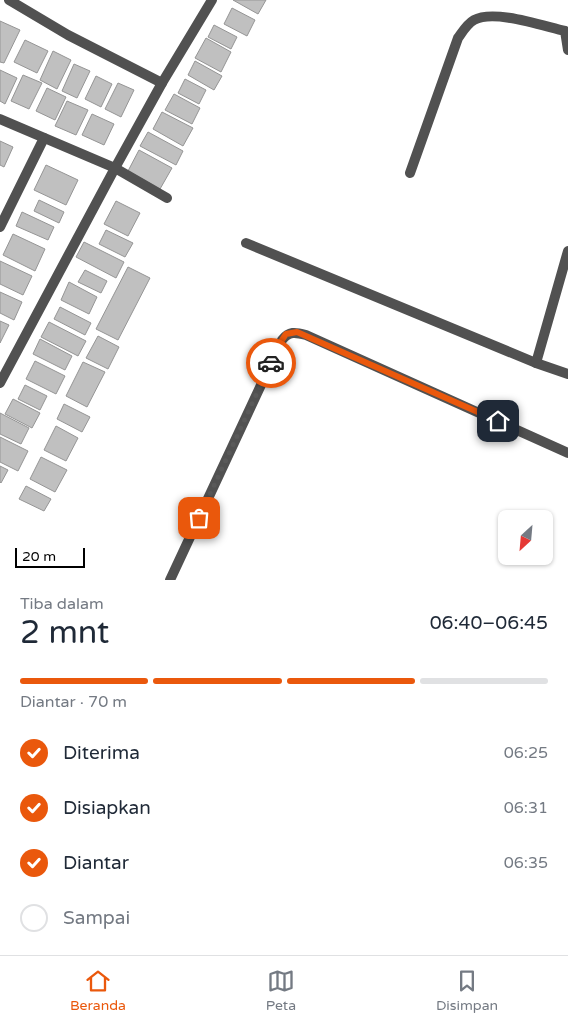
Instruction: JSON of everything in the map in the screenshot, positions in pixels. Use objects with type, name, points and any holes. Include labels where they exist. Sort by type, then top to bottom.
[{"type":"street","points":[[9,0],[68,35],[162,83]]},
{"type":"street","points":[[0,383],[4,367],[162,83],[212,0]]},
{"type":"street","points":[[410,173],[458,38],[473,20],[484,16],[492,16],[567,30],[568,50]]},
{"type":"street","points":[[0,119],[115,168],[167,198]]},
{"type":"street","points":[[0,227],[44,138]]},
{"type":"street","points":[[246,243],[536,363],[568,374]]},
{"type":"street","points":[[536,363],[568,251]]},
{"type":"street","points":[[170,580],[286,334],[306,335],[568,452]]},
{"type":"building","points":[[233,0],[266,0],[258,14]]},
{"type":"building","points":[[232,8],[255,20],[247,36],[224,24]]},
{"type":"building","points":[[0,21],[20,30],[4,63],[0,62]]},
{"type":"building","points":[[214,25],[237,37],[231,49],[208,37]]},
{"type":"building","points":[[206,38],[231,52],[221,72],[195,58]]},
{"type":"building","points":[[25,40],[48,51],[37,73],[14,62]]},
{"type":"building","points":[[53,51],[71,60],[57,89],[40,80]]},
{"type":"building","points":[[195,61],[222,76],[214,90],[188,75]]},
{"type":"building","points":[[74,64],[90,71],[77,98],[62,91]]},
{"type":"building","points":[[0,70],[17,78],[5,104],[0,101]]},
{"type":"building","points":[[23,75],[42,83],[29,109],[11,101]]},
{"type":"building","points":[[96,76],[112,84],[101,107],[85,99]]},
{"type":"building","points":[[185,79],[206,90],[199,104],[178,93]]},
{"type":"building","points":[[118,83],[134,90],[121,117],[105,109]]},
{"type":"building","points":[[47,88],[66,97],[55,120],[36,111]]},
{"type":"building","points":[[174,94],[200,108],[192,124],[165,110]]},
{"type":"building","points":[[67,101],[88,110],[76,135],[55,126]]},
{"type":"building","points":[[162,112],[193,128],[183,146],[153,129]]},
{"type":"building","points":[[92,114],[114,124],[104,145],[82,135]]},
{"type":"building","points":[[148,132],[183,151],[176,165],[140,146]]},
{"type":"building","points":[[0,141],[13,147],[4,167],[0,165]]},
{"type":"building","points":[[139,150],[172,168],[160,189],[128,171]]},
{"type":"building","points":[[46,165],[78,180],[66,205],[34,190]]},
{"type":"building","points":[[39,200],[64,212],[59,223],[34,211]]},
{"type":"building","points":[[116,201],[140,213],[128,236],[104,224]]},
{"type":"building","points":[[22,212],[54,227],[48,240],[16,226]]},
{"type":"building","points":[[106,230],[133,243],[125,257],[99,244]]},
{"type":"building","points":[[13,234],[45,249],[35,271],[3,255]]},
{"type":"building","points":[[84,242],[124,262],[116,278],[76,257]]},
{"type":"building","points":[[0,261],[32,276],[23,295],[0,284]]},
{"type":"building","points":[[128,267],[150,278],[118,340],[96,329]]},
{"type":"building","points":[[85,270],[107,281],[101,293],[78,282]]},
{"type":"building","points":[[69,282],[97,297],[89,314],[61,300]]},
{"type":"building","points":[[0,292],[22,302],[14,320],[0,313]]},
{"type":"building","points":[[60,307],[91,323],[85,335],[54,319]]},
{"type":"building","points":[[0,321],[9,325],[0,343]]},
{"type":"building","points":[[49,322],[86,341],[78,356],[41,337]]},
{"type":"building","points":[[98,336],[119,347],[108,369],[86,358]]},
{"type":"building","points":[[40,339],[72,356],[65,370],[33,354]]},
{"type":"building","points":[[35,361],[65,376],[56,394],[26,379]]},
{"type":"building","points":[[83,362],[105,372],[87,407],[66,396]]},
{"type":"building","points":[[25,385],[47,396],[40,410],[18,399]]},
{"type":"building","points":[[13,399],[40,413],[32,428],[5,414]]},
{"type":"building","points":[[64,404],[90,417],[82,432],[57,419]]},
{"type":"building","points":[[0,413],[29,428],[21,444],[0,434]]},
{"type":"building","points":[[56,426],[78,438],[66,461],[44,450]]},
{"type":"building","points":[[0,437],[28,451],[18,471],[0,462]]},
{"type":"building","points":[[41,457],[67,470],[55,492],[30,479]]},
{"type":"building","points":[[0,466],[8,470],[1,483],[0,482]]},
{"type":"building","points":[[26,486],[51,499],[44,511],[19,499]]},
{"type":"way so far","points":[[199,518],[271,363]]},
{"type":"route","points":[[271,363],[286,334],[297,332],[498,421]]}]
